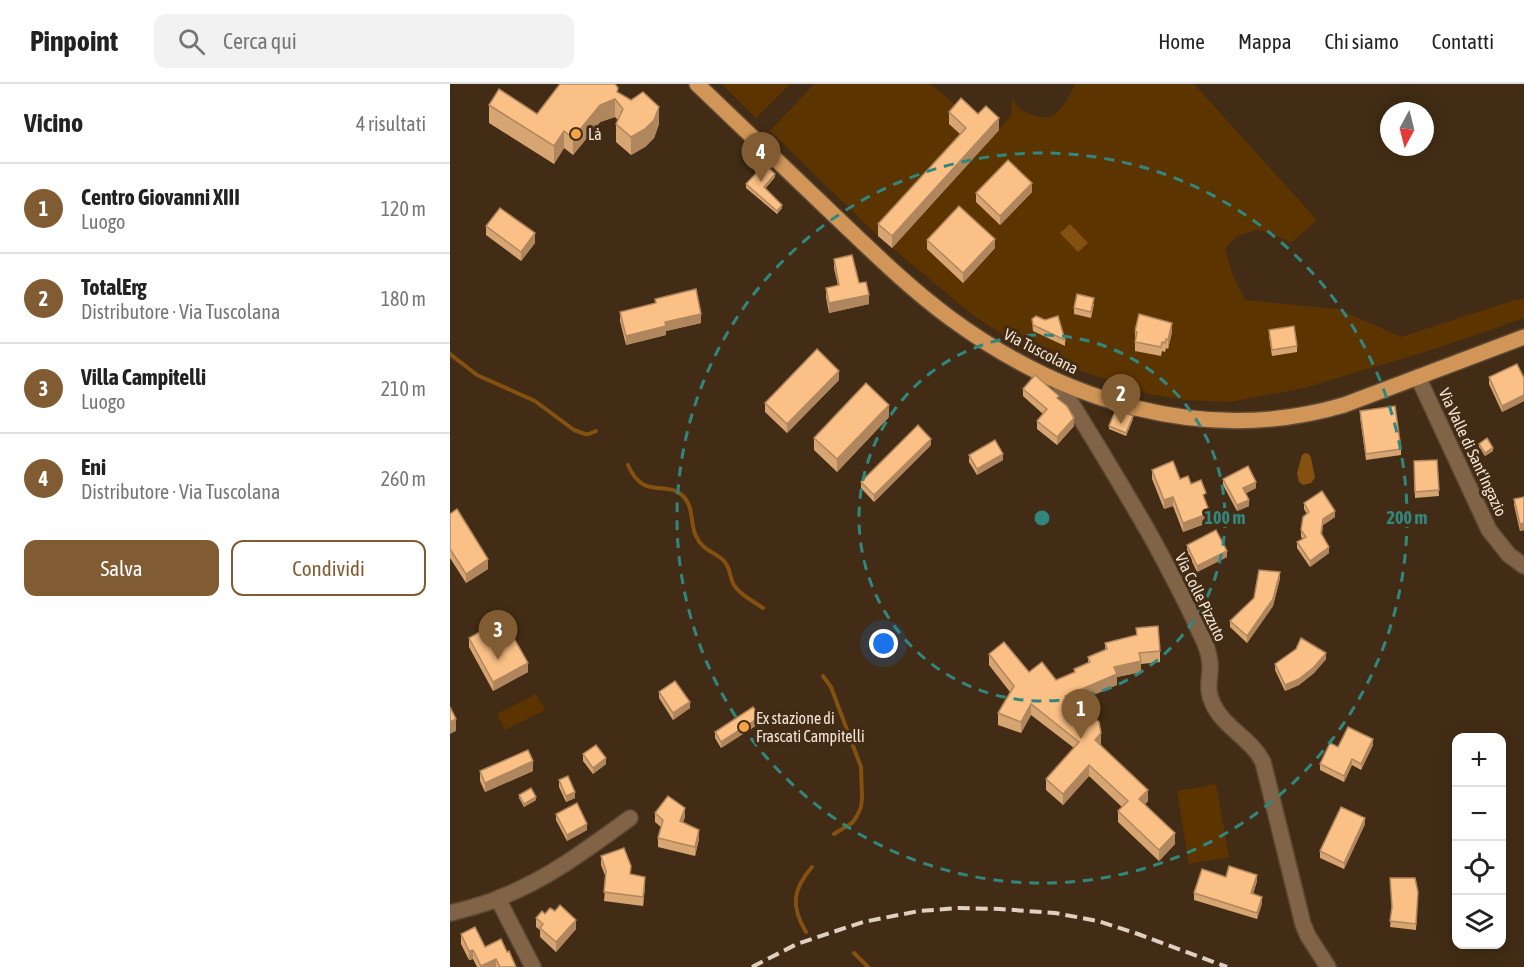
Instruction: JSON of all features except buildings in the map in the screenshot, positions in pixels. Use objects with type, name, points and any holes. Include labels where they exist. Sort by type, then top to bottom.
[{"type":"main road","name":"Via Tuscolana","points":[[697,84],[892,271],[929,302],[964,328],[1020,363],[1082,392],[1154,412],[1201,419],[1246,421],[1296,416],[1330,409],[1524,338]]},
{"type":"street","name":"Via Valle di Sant'Ingazio","points":[[1418,377],[1489,530],[1509,555],[1524,566]]},
{"type":"street","name":"Via Colle Pizzuto","points":[[1058,382],[1115,473],[1197,625],[1209,655],[1208,685],[1215,708],[1230,726],[1257,751],[1263,762],[1303,924],[1328,967]]},
{"type":"street","points":[[450,913],[498,899],[561,867],[630,818]]},
{"type":"street","points":[[498,899],[533,967]]},
{"type":"shaded area","points":[[722,84],[790,84],[756,118]]},
{"type":"shaded area","points":[[814,84],[931,84],[978,125],[999,130],[1011,115],[1012,98],[1024,111],[1039,117],[1046,117],[1053,115],[1061,108],[1075,84],[1194,84],[1317,220],[1291,243],[1274,234],[1256,230],[1236,237],[1225,248],[1233,276],[1245,300],[1338,309],[1401,337],[1514,300],[1524,299],[1524,318],[1441,347],[1304,388],[1230,402],[1185,400],[1148,394],[1053,361],[1011,340],[974,316],[878,236],[770,131]]},
{"type":"shaded area","points":[[1070,224],[1088,243],[1078,252],[1060,233]]},
{"type":"shaded area","points":[[1305,453],[1311,458],[1315,478],[1311,483],[1303,485],[1299,482],[1297,473],[1302,455]]},
{"type":"shaded area","points":[[536,694],[545,710],[505,730],[497,714]]},
{"type":"shaded area","points":[[1216,784],[1229,857],[1189,864],[1177,791]]},
{"type":"waterway","points":[[450,354],[477,375],[535,401],[574,430],[585,434],[596,431]]},
{"type":"waterway","points":[[628,465],[641,483],[670,489],[684,497],[689,506],[698,541],[726,563],[732,582],[737,589],[763,608]]},
{"type":"waterway","points":[[823,676],[831,687],[861,767],[861,807],[852,823],[834,834]]},
{"type":"waterway","points":[[806,932],[798,915],[796,899],[797,891],[812,867]]},
{"type":"waterway","points":[[854,953],[868,967]]},
{"type":"railway","points":[[752,967],[797,944],[863,922],[919,911],[959,908],[1055,913],[1098,921],[1227,967]]},
{"type":"place","name":"Là","points":[[576,134]]},
{"type":"place","name":"Eni","points":[[761,182]]},
{"type":"place","name":"TotalErg","points":[[1121,424]]},
{"type":"place","name":"Villa Campitelli","points":[[498,660]]},
{"type":"place","name":"Ex stazione di Frascati Campitelli","points":[[744,727]]},
{"type":"place","name":"Centro Giovanni XIII","points":[[1081,739]]}]
